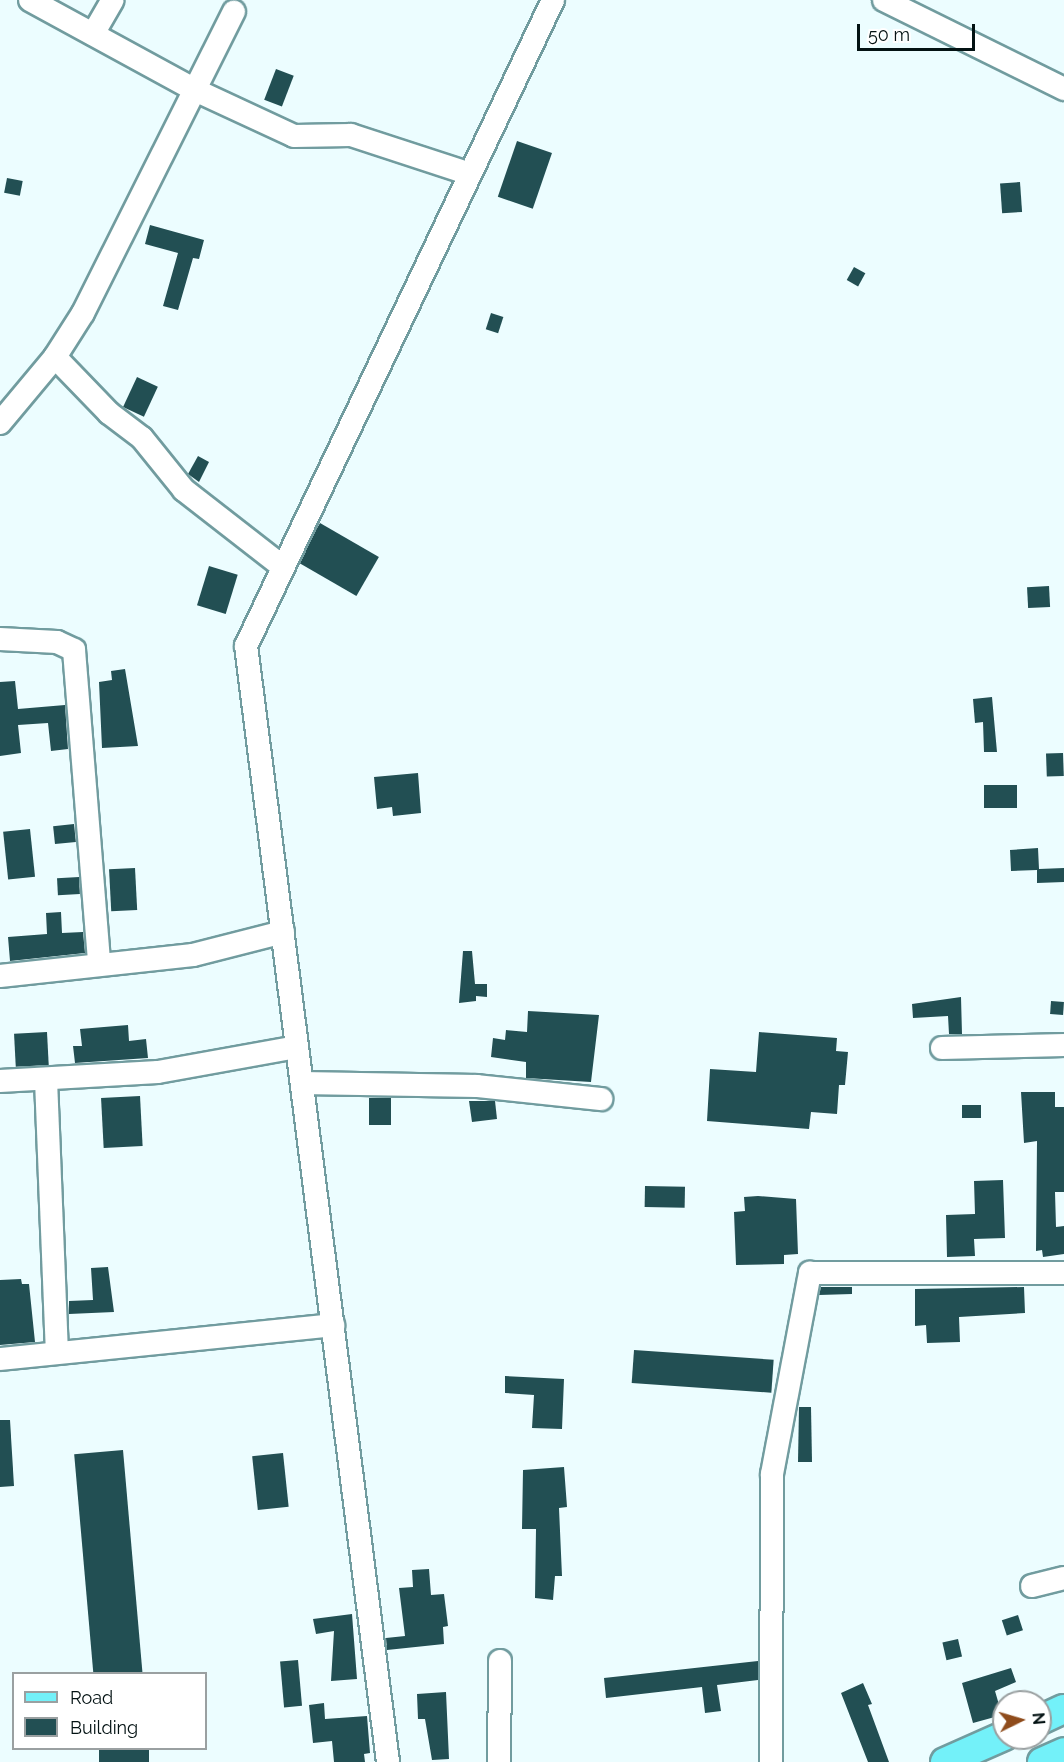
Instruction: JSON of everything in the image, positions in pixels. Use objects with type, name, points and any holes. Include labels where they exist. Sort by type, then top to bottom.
[{"type":"main road","points":[[945,1762],[992,1741]]},
{"type":"main road","points":[[1042,1762],[1064,1752]]},
{"type":"street","points":[[30,0],[195,90],[294,136],[351,135],[470,174]]},
{"type":"street","points":[[93,34],[112,0]]},
{"type":"street","points":[[388,1762],[246,646],[553,0]]},
{"type":"street","points":[[884,0],[1064,89]]},
{"type":"street","points":[[0,423],[55,357],[84,312],[234,12]]},
{"type":"street","points":[[55,357],[109,412],[142,438],[184,490],[283,567]]},
{"type":"street","points":[[0,639],[57,642],[74,650],[99,963]]},
{"type":"street","points":[[0,976],[99,963],[116,966],[193,955],[282,932]]},
{"type":"street","points":[[942,1048],[1064,1045]]},
{"type":"street","points":[[0,1080],[46,1080],[158,1072],[297,1047]]},
{"type":"street","points":[[46,1080],[57,1351]]},
{"type":"street","points":[[302,1083],[477,1086],[601,1099]]},
{"type":"street","points":[[771,1762],[772,1474],[810,1273],[1064,1274]]},
{"type":"street","points":[[0,1359],[57,1351],[333,1324]]},
{"type":"street","points":[[1032,1586],[1064,1578]]},
{"type":"street","points":[[499,1762],[500,1661]]},
{"type":"building","points":[[276,69],[294,76],[282,107],[264,100]]},
{"type":"building","points":[[517,141],[552,153],[533,209],[498,197]]},
{"type":"building","points":[[7,178],[23,181],[20,196],[4,193]]},
{"type":"building","points":[[1020,182],[1022,212],[1002,213],[1000,183]]},
{"type":"building","points":[[150,225],[204,240],[199,259],[193,258],[178,310],[163,306],[178,253],[145,244]]},
{"type":"building","points":[[854,267],[865,273],[858,286],[847,280]]},
{"type":"building","points":[[491,313],[503,317],[498,333],[486,329]]},
{"type":"building","points":[[137,377],[158,387],[144,417],[123,407]]},
{"type":"building","points":[[198,456],[209,462],[199,482],[188,474]]},
{"type":"building","points":[[320,523],[379,557],[356,596],[298,562]]},
{"type":"building","points":[[209,566],[238,575],[226,614],[197,605]]},
{"type":"building","points":[[1049,586],[1050,607],[1028,608],[1027,587]]},
{"type":"building","points":[[125,669],[138,746],[102,748],[99,682],[112,680],[111,671]]},
{"type":"building","points":[[15,681],[18,709],[65,705],[68,749],[51,751],[48,723],[18,725],[21,753],[0,756],[0,682]]},
{"type":"building","points":[[992,697],[997,752],[984,752],[983,722],[975,723],[973,699]]},
{"type":"building","points":[[1063,753],[1064,776],[1047,777],[1046,754]]},
{"type":"building","points":[[418,773],[421,813],[393,816],[392,807],[377,809],[374,777]]},
{"type":"building","points":[[984,785],[1017,785],[1017,808],[984,808]]},
{"type":"building","points":[[74,824],[76,842],[55,844],[53,826]]},
{"type":"building","points":[[30,829],[35,877],[8,880],[3,832]]},
{"type":"building","points":[[1038,848],[1039,869],[1064,868],[1064,882],[1037,883],[1037,870],[1011,871],[1010,850]]},
{"type":"building","points":[[135,868],[137,910],[111,911],[109,869]]},
{"type":"building","points":[[79,877],[80,894],[58,895],[57,878]]},
{"type":"building","points":[[61,912],[62,933],[83,932],[85,953],[10,961],[8,937],[47,934],[46,913]]},
{"type":"building","points":[[463,951],[472,951],[475,984],[487,984],[487,997],[476,996],[476,1001],[459,1003]]},
{"type":"building","points":[[961,997],[962,1034],[949,1034],[948,1016],[913,1018],[912,1004]]},
{"type":"building","points":[[1051,1001],[1064,1002],[1063,1015],[1050,1014]]},
{"type":"building","points":[[528,1011],[599,1015],[591,1082],[526,1078],[526,1062],[491,1057],[493,1038],[505,1040],[506,1030],[527,1032]]},
{"type":"building","points":[[128,1025],[129,1041],[146,1039],[148,1058],[75,1063],[73,1046],[82,1046],[80,1029]]},
{"type":"building","points":[[47,1032],[49,1065],[16,1067],[14,1034]]},
{"type":"building","points":[[759,1032],[837,1038],[836,1051],[848,1052],[845,1085],[839,1085],[837,1114],[811,1112],[809,1129],[707,1121],[710,1069],[756,1072]]},
{"type":"building","points":[[1021,1092],[1055,1092],[1055,1107],[1064,1107],[1064,1192],[1055,1192],[1056,1227],[1064,1226],[1064,1254],[1043,1257],[1042,1250],[1036,1251],[1037,1141],[1024,1143]]},
{"type":"building","points":[[140,1096],[143,1146],[104,1148],[101,1098]]},
{"type":"building","points":[[369,1098],[391,1098],[391,1125],[369,1125]]},
{"type":"building","points":[[469,1101],[495,1101],[497,1119],[472,1122]]},
{"type":"building","points":[[962,1105],[981,1105],[981,1118],[962,1118]]},
{"type":"building","points":[[1003,1180],[1005,1238],[974,1239],[975,1256],[947,1257],[946,1215],[975,1214],[974,1181]]},
{"type":"building","points":[[645,1186],[685,1187],[685,1208],[645,1207]]},
{"type":"building","points":[[744,1197],[796,1199],[798,1254],[784,1255],[784,1264],[736,1265],[734,1212],[745,1211]]},
{"type":"building","points":[[108,1267],[114,1312],[69,1314],[69,1301],[93,1300],[91,1268]]},
{"type":"building","points":[[21,1279],[22,1284],[29,1284],[35,1342],[0,1345],[0,1280]]},
{"type":"building","points":[[821,1287],[852,1287],[852,1294],[819,1295]]},
{"type":"building","points":[[1024,1287],[1025,1313],[959,1317],[960,1342],[927,1343],[926,1325],[915,1326],[915,1289]]},
{"type":"building","points":[[634,1350],[774,1360],[771,1393],[632,1383]]},
{"type":"building","points":[[505,1376],[564,1379],[562,1429],[532,1428],[534,1395],[505,1393]]},
{"type":"building","points":[[799,1407],[811,1407],[812,1462],[798,1462]]},
{"type":"building","points":[[0,1420],[10,1420],[14,1486],[0,1487]]},
{"type":"building","points":[[123,1450],[142,1672],[93,1672],[74,1454]]},
{"type":"building","points":[[283,1453],[289,1507],[258,1510],[252,1456]]},
{"type":"building","points":[[564,1467],[567,1507],[559,1508],[562,1576],[555,1576],[553,1600],[535,1598],[536,1529],[522,1529],[523,1470]]},
{"type":"building","points":[[429,1569],[431,1595],[444,1594],[448,1626],[443,1627],[444,1644],[387,1650],[386,1638],[405,1636],[399,1588],[413,1587],[412,1570]]},
{"type":"building","points":[[352,1614],[357,1679],[331,1681],[334,1631],[316,1634],[313,1619]]},
{"type":"building","points":[[1018,1615],[1023,1630],[1007,1635],[1002,1620]]},
{"type":"building","points":[[958,1639],[962,1657],[946,1660],[942,1643]]},
{"type":"building","points":[[298,1660],[302,1706],[284,1707],[280,1662]]},
{"type":"building","points":[[758,1661],[758,1680],[717,1685],[721,1711],[705,1713],[702,1687],[606,1698],[604,1678]]},
{"type":"building","points":[[1011,1668],[1016,1682],[992,1690],[992,1718],[973,1723],[962,1683]]},
{"type":"building","points":[[863,1683],[872,1704],[868,1705],[889,1762],[868,1762],[841,1693]]},
{"type":"building","points":[[446,1692],[449,1759],[432,1760],[425,1719],[418,1719],[417,1694]]},
{"type":"building","points":[[324,1703],[325,1719],[367,1716],[370,1753],[364,1754],[365,1762],[334,1762],[332,1741],[313,1743],[309,1705]]},
{"type":"building","points":[[99,1750],[149,1750],[149,1762],[99,1762]]}]
